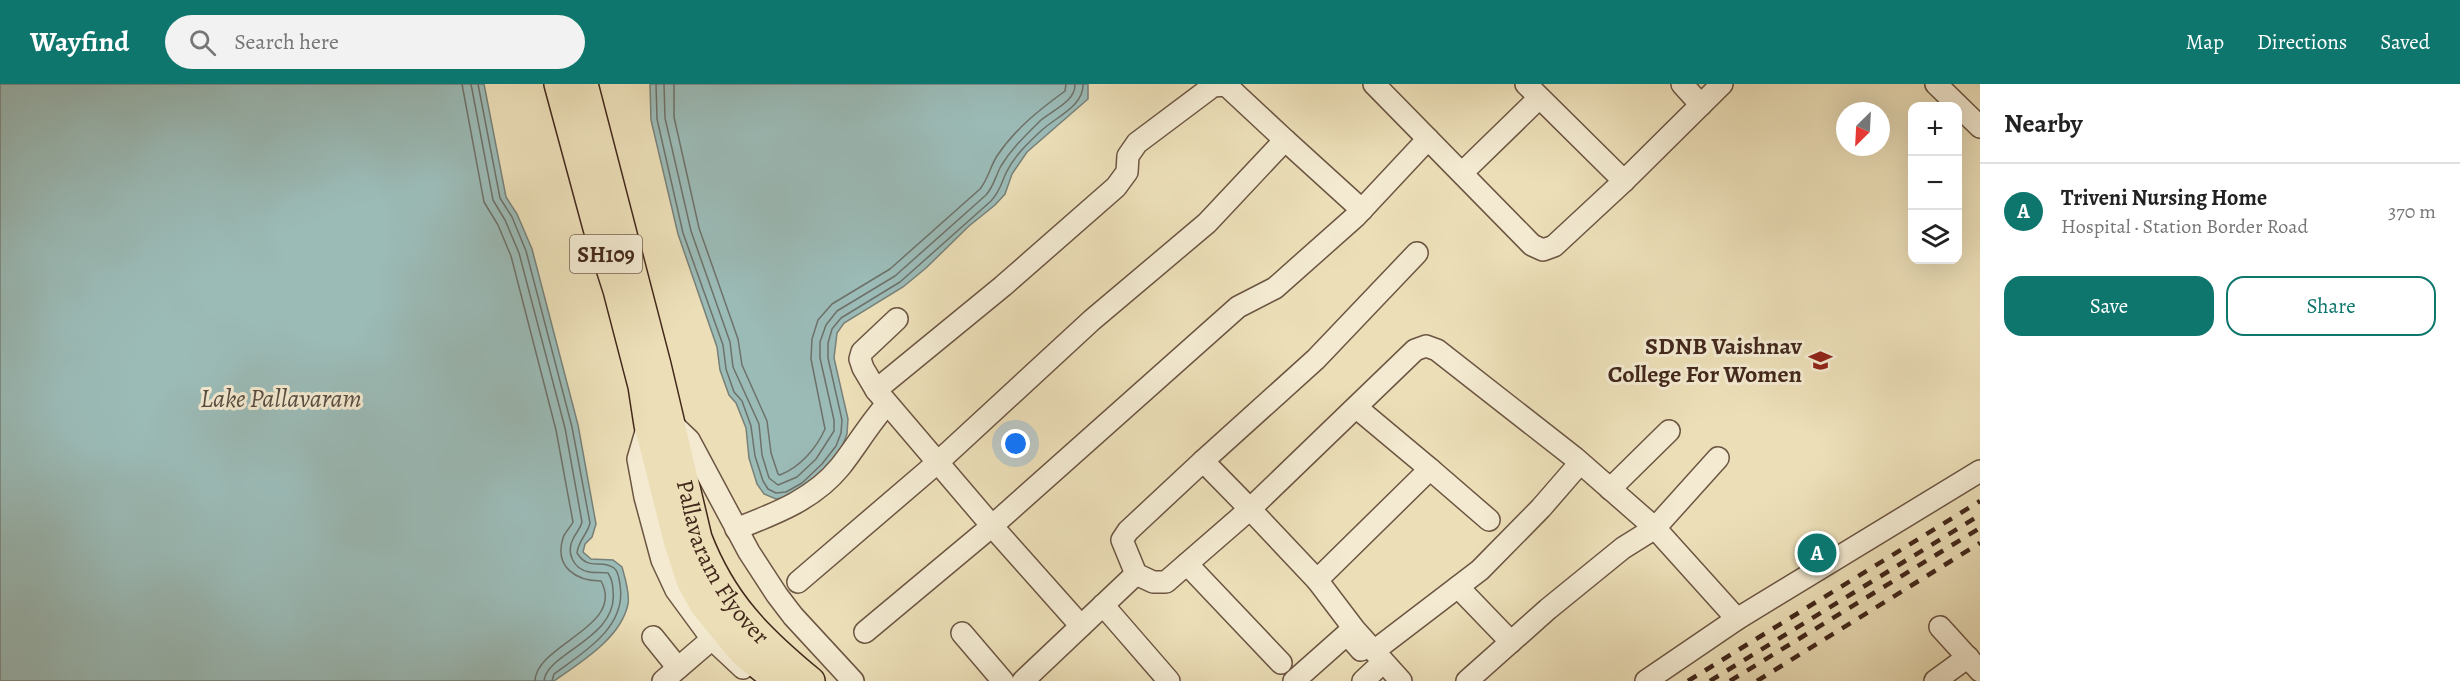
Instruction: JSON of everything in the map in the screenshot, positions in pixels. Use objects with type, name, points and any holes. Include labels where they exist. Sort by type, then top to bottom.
[{"type":"main road","name":"SH109","points":[[558,84],[639,375],[658,423]]},
{"type":"main road","name":"SH109","points":[[584,84],[657,365],[658,423]]},
{"type":"main road","name":"Pallavaram Flyover","points":[[658,423],[688,539],[690,581],[704,606],[742,652],[778,681]]},
{"type":"main road","name":"Pallavaram Flyover","points":[[688,539],[708,564],[723,590],[754,632],[811,681]]},
{"type":"street","points":[[1374,84],[1532,245],[1543,250],[1554,246],[1624,182],[1722,84]]},
{"type":"street","points":[[1682,84],[1701,105]]},
{"type":"street","points":[[736,529],[788,508],[812,493],[839,468],[871,422],[882,397],[1116,187],[1127,172],[1128,156],[1137,143],[1213,86],[1226,85],[1362,210]]},
{"type":"street","points":[[1942,86],[1980,127]]},
{"type":"street","points":[[1462,173],[1532,91],[1624,182]]},
{"type":"street","points":[[865,632],[992,526],[1238,307],[1275,288],[1362,210],[1428,139]]},
{"type":"street","points":[[798,582],[937,463],[1092,320],[1207,223],[1285,140]]},
{"type":"street","points":[[1417,253],[1316,359],[1128,531],[1122,540],[1136,574],[1153,582],[1166,582],[1250,509],[1415,350],[1426,346],[1437,350],[1580,463],[1655,528],[1737,619]]},
{"type":"street","points":[[897,319],[862,352],[860,359],[863,368],[882,397],[937,463],[1081,626]]},
{"type":"street","points":[[1356,408],[1489,520]]},
{"type":"street","points":[[757,681],[712,639],[676,590],[662,561],[645,497],[638,459],[658,423],[689,440],[736,529],[772,586],[793,616],[853,681]]},
{"type":"street","points":[[1610,489],[1669,430]]},
{"type":"street","points":[[1467,681],[1623,548],[1655,528],[1718,458]]},
{"type":"street","points":[[1203,461],[1317,580],[1376,670]]},
{"type":"street","points":[[1376,670],[1458,587],[1480,570],[1533,516],[1580,463]]},
{"type":"street","points":[[1317,580],[1430,469]]},
{"type":"street","points":[[1646,681],[1737,619],[1980,471]]},
{"type":"street","points":[[1187,564],[1281,663]]},
{"type":"street","points":[[1033,678],[1081,626],[1136,574]]},
{"type":"street","points":[[1458,587],[1511,642]]},
{"type":"street","points":[[1103,605],[1169,681]]},
{"type":"street","points":[[1935,681],[1974,664],[1940,627]]},
{"type":"street","points":[[962,633],[1003,681]]},
{"type":"street","points":[[1294,681],[1347,634],[1376,670],[1401,681]]},
{"type":"street","points":[[653,637],[671,675],[712,639]]},
{"type":"water","name":"Lake Pallavaram","points":[[0,84],[484,84],[506,197],[517,214],[532,249],[578,425],[596,524],[592,537],[585,544],[583,552],[591,559],[613,560],[622,567],[627,586],[628,604],[624,616],[609,638],[554,681],[0,681]]},
{"type":"water","points":[[650,84],[1088,84],[1088,99],[1027,152],[1012,174],[1005,194],[995,205],[903,287],[844,323],[837,333],[834,358],[848,419],[847,434],[841,449],[827,468],[805,488],[787,497],[776,499],[764,494],[757,484],[749,458],[746,428],[736,403],[729,395],[720,370],[717,347],[678,234],[651,120]]},
{"type":"railway","points":[[1688,681],[1980,501]]},
{"type":"railway","points":[[1710,681],[1980,515]]},
{"type":"railway","points":[[1730,681],[1980,528]]},
{"type":"railway","points":[[1757,681],[1980,543]]},
{"type":"place","name":"SDNB Vaishnav College For Women","points":[[1820,360]]},
{"type":"place","name":"Triveni Nursing Home","points":[[1817,553]]}]
